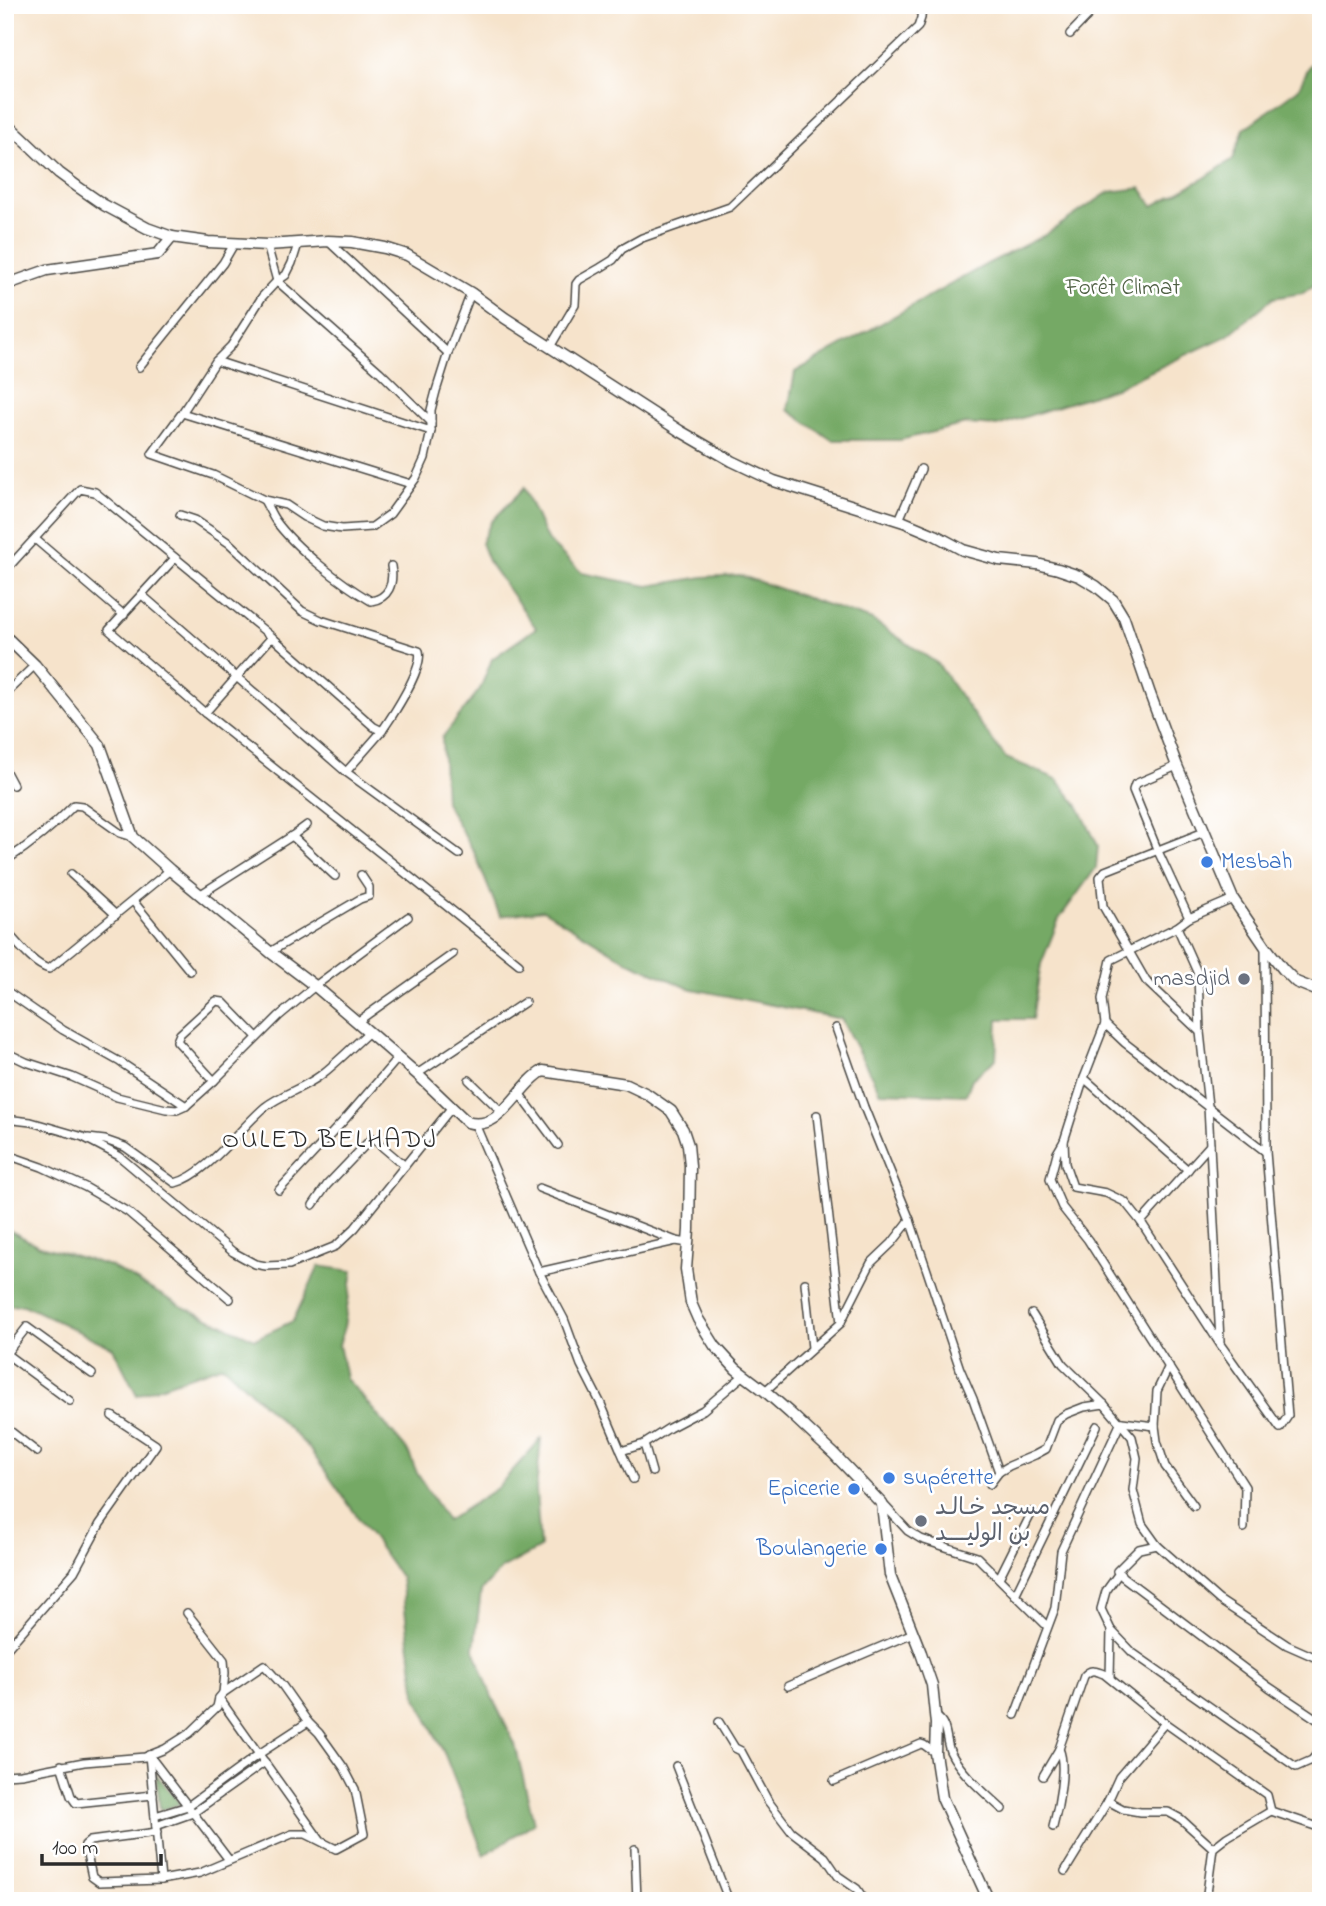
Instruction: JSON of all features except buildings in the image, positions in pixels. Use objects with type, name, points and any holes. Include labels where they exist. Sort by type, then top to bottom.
[{"type":"street","points":[[550,347],[575,305],[576,284],[579,280],[613,260],[622,249],[642,238],[730,207],[918,26],[922,5]]},
{"type":"street","points":[[1070,34],[1098,5]]},
{"type":"street","points":[[5,122],[59,173],[104,205],[136,222],[172,237],[267,245],[352,242],[407,255],[471,293],[680,431],[732,461],[774,481],[899,520],[978,556],[1037,564],[1079,576],[1096,586],[1113,600],[1124,618],[1177,766],[1233,900],[1265,946],[1296,982],[1321,992]]},
{"type":"street","points":[[5,285],[47,270],[158,254],[172,237]]},
{"type":"street","points":[[328,241],[448,353]]},
{"type":"street","points":[[138,367],[223,263],[234,244]]},
{"type":"street","points":[[298,244],[286,275],[262,297],[231,346],[216,361],[152,454],[213,475],[264,500],[286,505],[323,526],[342,529],[372,527],[390,514],[416,478],[425,458],[436,391],[471,293]]},
{"type":"street","points":[[267,245],[277,281],[380,372],[431,422]]},
{"type":"street","points":[[216,361],[431,431]]},
{"type":"street","points":[[182,413],[411,484]]},
{"type":"street","points":[[899,520],[921,469]]},
{"type":"street","points":[[5,571],[80,489],[88,489],[272,637],[374,727],[382,731]]},
{"type":"street","points":[[264,500],[275,520],[294,542],[339,580],[371,601],[380,599],[390,590],[391,566]]},
{"type":"street","points":[[180,515],[195,520],[229,543],[302,611],[321,620],[419,651],[421,658],[411,681],[382,731],[346,772]]},
{"type":"street","points":[[35,539],[124,615]]},
{"type":"street","points":[[175,558],[109,630],[205,713],[519,964]]},
{"type":"street","points":[[142,595],[346,772],[459,854]]},
{"type":"street","points":[[5,636],[35,665],[100,745],[133,837]]},
{"type":"street","points":[[205,713],[272,637]]},
{"type":"street","points":[[5,694],[35,665]]},
{"type":"street","points":[[1177,766],[1135,784],[1133,790],[1189,918]]},
{"type":"street","points":[[5,770],[13,785]]},
{"type":"street","points":[[5,850],[8,859],[64,816],[74,805],[82,806],[120,833],[133,837],[270,952],[315,986],[417,1074],[467,1122],[488,1123],[543,1070],[626,1084],[647,1094],[671,1111],[688,1144],[690,1199],[686,1269],[691,1303],[715,1346],[736,1369],[765,1391],[834,1454],[908,1531],[921,1539],[977,1557],[1048,1626]]},
{"type":"street","points":[[201,894],[307,825]]},
{"type":"street","points":[[1200,1032],[1146,981],[1103,906],[1100,877],[1105,871],[1204,832]]},
{"type":"street","points":[[292,836],[335,876]]},
{"type":"street","points":[[5,930],[36,962],[49,969],[170,870]]},
{"type":"street","points":[[71,874],[116,915]]},
{"type":"street","points":[[270,952],[369,896],[369,887],[361,876]]},
{"type":"street","points":[[1233,900],[1189,918],[1177,927],[1111,960],[1102,999],[1105,1024],[1050,1179],[1062,1207],[1088,1240],[1245,1487],[1244,1528]]},
{"type":"street","points":[[133,901],[190,971]]},
{"type":"street","points":[[5,1052],[117,1097],[177,1110],[214,1081],[279,1016],[408,917]]},
{"type":"street","points":[[1177,927],[1198,974],[1200,1032],[1208,1106],[1220,1344]]},
{"type":"street","points":[[1064,1141],[1065,1164],[1073,1187],[1106,1193],[1125,1202],[1280,1428],[1288,1416],[1266,1152],[1265,946]]},
{"type":"street","points":[[357,1022],[453,954]]},
{"type":"street","points":[[5,990],[63,1030],[120,1062],[186,1105]]},
{"type":"street","points":[[214,1081],[177,1041],[180,1034],[219,1000],[257,1037]]},
{"type":"street","points":[[417,1074],[525,1002]]},
{"type":"street","points":[[1105,1024],[1125,1043],[1266,1152]]},
{"type":"street","points":[[836,1028],[864,1107],[910,1220],[960,1369],[999,1472]]},
{"type":"street","points":[[5,1119],[31,1122],[125,1147],[175,1183],[186,1180],[236,1138],[273,1101],[320,1076],[369,1032]]},
{"type":"street","points":[[279,1190],[398,1058]]},
{"type":"street","points":[[1084,1078],[1188,1170]]},
{"type":"street","points":[[469,1080],[502,1112]]},
{"type":"street","points":[[519,1093],[558,1145]]},
{"type":"street","points":[[83,1137],[119,1156],[233,1252],[255,1264],[289,1265],[336,1246],[355,1228],[452,1107]]},
{"type":"street","points":[[817,1115],[841,1322]]},
{"type":"street","points":[[475,1124],[633,1479]]},
{"type":"street","points":[[313,1205],[327,1185],[372,1138],[405,1166]]},
{"type":"street","points":[[1141,1222],[1210,1145]]},
{"type":"street","points":[[5,1154],[85,1187],[128,1212],[230,1299]]},
{"type":"street","points":[[539,1188],[676,1241],[688,1242]]},
{"type":"street","points":[[765,1391],[841,1322],[871,1263],[892,1243],[910,1220]]},
{"type":"street","points":[[539,1272],[676,1241]]},
{"type":"street","points":[[805,1283],[812,1348]]},
{"type":"street","points":[[1032,1314],[1063,1364],[1104,1404],[1132,1437],[1137,1458],[1133,1490],[1142,1524],[1157,1545],[1219,1600],[1287,1645],[1321,1660]]},
{"type":"street","points":[[70,1401],[6,1354],[27,1327],[92,1374]]},
{"type":"street","points":[[1169,1366],[1157,1391],[1157,1441],[1165,1466],[1194,1506]]},
{"type":"street","points":[[621,1451],[644,1444],[703,1410],[744,1375]]},
{"type":"street","points":[[990,1485],[999,1472],[1046,1449],[1057,1420],[1084,1407],[1104,1404]]},
{"type":"street","points":[[5,1651],[75,1572],[100,1524],[156,1445],[112,1416]]},
{"type":"street","points":[[1121,1422],[1155,1426]]},
{"type":"street","points":[[1015,1715],[1055,1608],[1061,1551],[1121,1422]]},
{"type":"street","points":[[1015,1595],[1097,1426]]},
{"type":"street","points":[[5,1427],[37,1452]]},
{"type":"street","points":[[644,1444],[652,1472]]},
{"type":"street","points":[[882,1504],[890,1575],[932,1685],[935,1753],[942,1798],[988,1900]]},
{"type":"street","points":[[999,1578],[1032,1512]]},
{"type":"street","points":[[1157,1545],[1139,1549],[1117,1571],[1119,1573],[1108,1587],[1101,1609],[1111,1630],[1133,1653],[1296,1767],[1312,1760],[1321,1749]]},
{"type":"street","points":[[1119,1573],[1321,1723]]},
{"type":"street","points":[[5,1775],[61,1765],[145,1757],[165,1749],[190,1733],[217,1707],[225,1673],[224,1660],[187,1613]]},
{"type":"street","points":[[1110,1678],[1111,1630]]},
{"type":"street","points":[[788,1686],[913,1633]]},
{"type":"street","points":[[221,1695],[264,1665],[308,1722],[319,1732],[344,1768],[355,1789],[364,1834],[336,1849],[321,1840],[292,1834],[200,1873],[161,1880],[99,1882],[92,1877],[85,1845],[90,1841],[156,1829],[193,1813],[265,1762]]},
{"type":"street","points":[[1043,1776],[1059,1749],[1084,1676],[1092,1670],[1110,1678],[1164,1723],[1267,1795],[1271,1811]]},
{"type":"street","points":[[221,1695],[259,1754],[321,1840]]},
{"type":"street","points":[[935,1716],[943,1722],[951,1752],[961,1768],[1002,1810]]},
{"type":"street","points":[[155,1816],[188,1806],[308,1722]]},
{"type":"street","points":[[719,1722],[735,1748],[741,1751],[768,1801],[791,1830],[825,1857],[838,1876],[857,1889],[865,1901]]},
{"type":"street","points":[[1065,1871],[1108,1801],[1119,1777],[1164,1723]]},
{"type":"street","points":[[834,1781],[920,1744],[935,1753]]},
{"type":"street","points":[[1053,1827],[1059,1804],[1063,1763],[1059,1749]]},
{"type":"street","points":[[149,1755],[161,1880]]},
{"type":"street","points":[[149,1755],[229,1860]]},
{"type":"street","points":[[1312,1760],[1321,1768]]},
{"type":"street","points":[[61,1765],[76,1803],[153,1795]]},
{"type":"street","points":[[676,1766],[729,1901]]},
{"type":"street","points":[[1108,1801],[1123,1809],[1168,1812],[1181,1819],[1213,1849]]},
{"type":"street","points":[[1206,1901],[1213,1849],[1227,1837],[1271,1811],[1321,1828]]},
{"type":"street","points":[[635,1849],[638,1901]]},
{"type":"green space","name":"Forêt Climat","points":[[1321,58],[1321,280],[1303,293],[1273,298],[1227,336],[1115,388],[997,426],[966,424],[900,440],[832,440],[788,410],[795,372],[989,263],[1045,235],[1109,192],[1141,188],[1153,206],[1203,179],[1233,159],[1244,129],[1298,89],[1310,65]]},
{"type":"green space","points":[[524,488],[547,540],[582,573],[648,586],[703,577],[739,575],[872,620],[938,664],[1006,758],[1057,779],[1079,807],[1098,846],[1096,868],[1059,919],[1041,964],[1032,1019],[998,1019],[996,1059],[972,1079],[966,1095],[880,1092],[841,1019],[688,988],[627,961],[543,910],[500,916],[474,852],[445,802],[442,738],[480,689],[492,659],[536,628],[488,561],[481,543],[491,522]]},
{"type":"green space","points":[[5,1228],[37,1245],[110,1266],[183,1307],[255,1339],[293,1321],[319,1266],[353,1271],[339,1345],[346,1378],[408,1451],[417,1473],[447,1521],[497,1488],[541,1439],[536,1490],[540,1548],[501,1569],[481,1591],[474,1649],[492,1697],[515,1744],[534,1823],[484,1855],[445,1755],[416,1696],[401,1578],[308,1447],[223,1365],[137,1395],[113,1348],[24,1305],[5,1306]]},
{"type":"green space","points":[[156,1774],[180,1804],[160,1810]]},
{"type":"place","name":"Mesbah","points":[[1207,862]]},
{"type":"place","name":"masdjid","points":[[1244,979]]},
{"type":"place","name":"supérette","points":[[889,1478]]},
{"type":"place","name":"Epicerie","points":[[854,1489]]},
{"type":"place","name":"مسجد خـالـد بن الوليــــد","points":[[921,1521]]},
{"type":"place","name":"Boulangerie","points":[[881,1549]]},
{"type":"district","name":"OULED BELHADJ","points":[[330,1141]]}]
